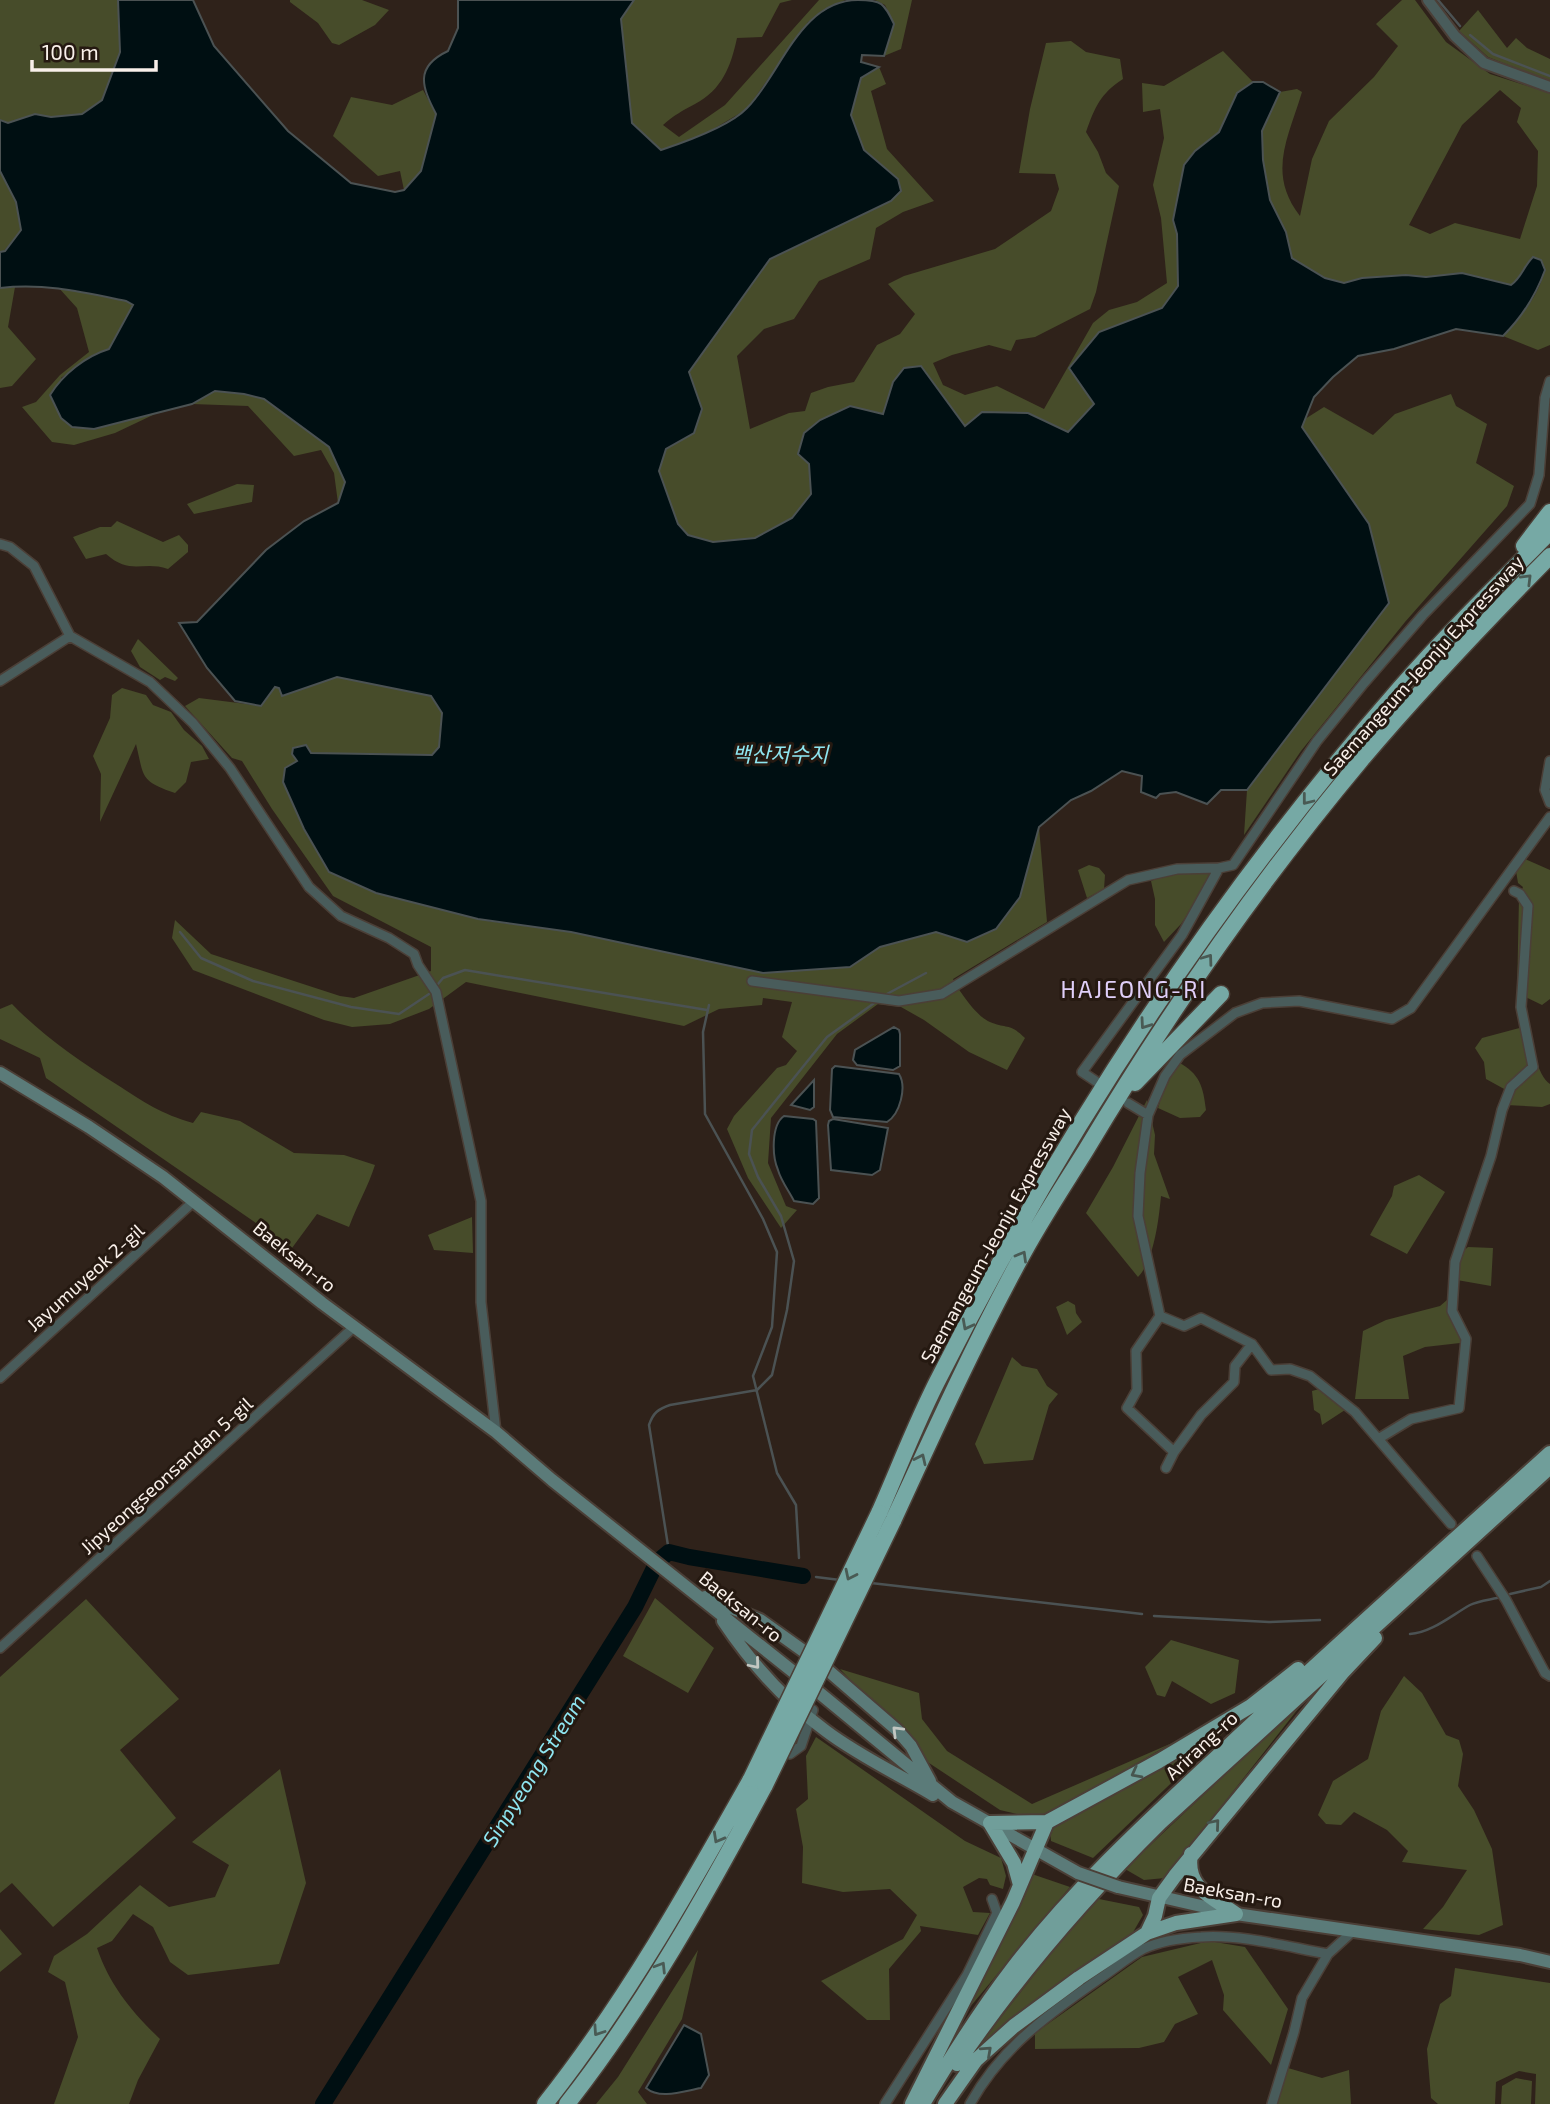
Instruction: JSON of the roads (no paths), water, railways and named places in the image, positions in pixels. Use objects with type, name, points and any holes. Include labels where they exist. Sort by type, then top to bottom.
[{"type":"highway","points":[[1491,590],[1550,512]]},
{"type":"highway","name":"Saemangeum-Jeonju Expressway","points":[[886,1517],[939,1378],[1019,1226],[1115,1067],[1214,925],[1310,796],[1402,686],[1491,590],[1550,532]]},
{"type":"highway","name":"Saemangeum-Jeonju Expressway","points":[[566,2104],[649,1986],[708,1891],[886,1517],[1020,1259],[1106,1116],[1197,975],[1314,818],[1399,716],[1550,556]]},
{"type":"highway","points":[[1106,1116],[1154,1062],[1221,994]]},
{"type":"highway","name":"Arirang-ro","points":[[923,2104],[969,2029],[1014,1967],[1114,1853],[1318,1662],[1550,1453]]},
{"type":"highway","name":"Arirang-ro","points":[[933,2104],[980,2031],[1033,1961],[1091,1894],[1161,1822],[1550,1467]]},
{"type":"highway","points":[[1147,1933],[1159,1898],[1192,1854],[1342,1672],[1399,1614],[1401,1602]]},
{"type":"highway","points":[[1020,1885],[1014,1863],[990,1823],[1047,1822],[1251,1706],[1306,1663],[1318,1662]]},
{"type":"highway","name":"Saemangeum-Jeonju Expressway","points":[[545,2104],[632,1981],[758,1782]]},
{"type":"highway","points":[[912,2104],[1020,1885],[1047,1822]]},
{"type":"highway","points":[[1192,1854],[1188,1869],[1195,1885],[1236,1914]]},
{"type":"highway","points":[[945,2104],[976,2060],[1014,2026],[1147,1933],[1176,1923],[1236,1914]]},
{"type":"main road","name":"Baeksan-ro","points":[[0,1073],[89,1127],[163,1177],[354,1327],[496,1432],[952,1802],[1034,1850],[1078,1872],[1159,1898],[1236,1914],[1520,1955],[1550,1962]]},
{"type":"main road","points":[[693,1592],[760,1620],[897,1730],[911,1746],[934,1788]]},
{"type":"main road","points":[[715,1609],[756,1667],[811,1714],[826,1731],[940,1799],[952,1802]]},
{"type":"street","points":[[1428,0],[1455,37],[1484,64],[1550,87]]},
{"type":"street","points":[[752,981],[900,1000],[942,994],[1128,880],[1177,869],[1233,865],[1317,741],[1364,682],[1423,615],[1530,504],[1539,475],[1545,398],[1550,381]]},
{"type":"street","points":[[0,544],[10,547],[34,566],[70,635],[150,682],[193,723],[230,768],[309,887],[341,916],[388,938],[414,954],[436,992],[481,1202],[481,1302],[496,1432]]},
{"type":"street","points":[[0,681],[70,635]]},
{"type":"street","points":[[1550,761],[1545,790],[1550,803]]},
{"type":"street","points":[[1174,1452],[1127,1408],[1137,1390],[1136,1351],[1160,1316],[1138,1216],[1140,1173],[1148,1115],[1165,1076],[1180,1055],[1236,1013],[1262,1003],[1298,1001],[1392,1019],[1411,1008],[1550,817]]},
{"type":"street","points":[[1097,1082],[1082,1072],[1182,934],[1219,868]]},
{"type":"street","points":[[1378,1439],[1411,1419],[1459,1408],[1466,1339],[1452,1311],[1455,1262],[1511,1087],[1532,1067],[1521,1007],[1528,906],[1520,894],[1514,891]]},
{"type":"street","points":[[1128,1103],[1148,1115]]},
{"type":"street","name":"Jayumuyeok 2-gil","points":[[0,1378],[194,1201]]},
{"type":"street","points":[[1160,1316],[1184,1326],[1201,1318],[1252,1345],[1270,1370],[1290,1369],[1310,1376],[1355,1412],[1451,1524]]},
{"type":"street","name":"Jipyeongseonsandan 5-gil","points":[[0,1648],[354,1327]]},
{"type":"street","points":[[1166,1468],[1174,1452],[1201,1415],[1234,1382],[1235,1366],[1252,1345]]},
{"type":"street","points":[[1477,1556],[1506,1600],[1545,1673],[1550,1676]]},
{"type":"street","points":[[790,1754],[801,1746],[811,1714]]},
{"type":"street","points":[[885,2104],[967,1975],[997,1913],[992,1899]]},
{"type":"street","points":[[1272,2104],[1302,1998],[1328,1954],[1353,1931]]},
{"type":"street","points":[[970,2104],[980,2085],[1012,2046],[1044,2016],[1143,1949],[1170,1941],[1203,1936],[1247,1940],[1328,1954]]},
{"type":"water","name":"백산저수지","points":[[118,0],[193,0],[214,46],[288,131],[351,183],[395,192],[404,190],[421,171],[436,114],[427,95],[424,78],[430,64],[448,51],[458,28],[458,0],[634,0],[621,19],[632,123],[661,150],[707,133],[739,115],[759,94],[806,25],[821,12],[838,3],[858,0],[881,4],[894,24],[884,56],[862,55],[861,62],[879,67],[861,78],[851,115],[864,150],[898,179],[901,191],[891,201],[770,259],[689,372],[702,409],[694,433],[666,449],[659,471],[678,524],[688,535],[713,542],[755,538],[792,518],[811,494],[809,464],[798,454],[804,433],[820,420],[850,406],[883,414],[893,382],[904,368],[921,366],[965,426],[982,412],[1028,413],[1068,432],[1094,404],[1069,368],[1099,332],[1162,308],[1178,286],[1177,234],[1173,220],[1184,165],[1195,151],[1219,132],[1237,93],[1253,82],[1263,82],[1280,92],[1262,131],[1263,160],[1270,200],[1286,232],[1292,258],[1325,278],[1344,283],[1362,278],[1406,275],[1426,277],[1462,273],[1511,285],[1533,257],[1541,260],[1545,270],[1528,305],[1503,336],[1456,329],[1394,349],[1358,356],[1314,397],[1302,427],[1369,524],[1389,603],[1247,790],[1221,790],[1207,804],[1176,792],[1160,794],[1156,798],[1141,792],[1142,776],[1122,771],[1071,800],[1039,827],[1020,897],[996,929],[967,942],[936,932],[880,947],[850,967],[763,973],[571,932],[478,919],[376,893],[329,872],[304,829],[283,782],[285,768],[297,761],[292,754],[293,748],[306,745],[311,753],[432,755],[439,747],[442,713],[431,696],[337,677],[282,696],[279,688],[275,687],[261,706],[235,701],[207,668],[179,623],[197,622],[266,550],[304,521],[338,503],[345,482],[329,447],[264,399],[215,391],[192,404],[94,429],[72,427],[61,418],[50,395],[61,380],[76,367],[109,349],[133,305],[126,301],[63,289],[0,288],[0,252],[5,251],[21,230],[16,202],[0,171],[0,120],[8,123],[35,114],[51,117],[82,114],[102,100],[120,52]]},
{"type":"water","points":[[894,1027],[900,1034],[900,1066],[893,1070],[857,1065],[853,1060],[855,1050]]},
{"type":"water","points":[[835,1066],[899,1074],[902,1093],[899,1107],[892,1118],[887,1122],[833,1117],[830,1110],[832,1069]]},
{"type":"water","points":[[814,1080],[814,1107],[810,1110],[791,1105]]},
{"type":"water","points":[[784,1116],[816,1121],[819,1198],[813,1204],[794,1201],[776,1164],[775,1133]]},
{"type":"water","points":[[833,1119],[888,1128],[880,1170],[872,1175],[831,1170],[828,1125]]},
{"type":"water","points":[[684,2025],[701,2034],[709,2075],[701,2088],[672,2094],[652,2092],[646,2088]]},
{"type":"waterway","points":[[1438,0],[1460,26]]},
{"type":"waterway","points":[[1470,35],[1493,54],[1550,76]]},
{"type":"waterway","points":[[180,932],[201,958],[253,981],[351,1007],[399,1014],[429,994]]},
{"type":"waterway","points":[[438,984],[443,978],[465,970],[707,1010]]},
{"type":"waterway","points":[[885,995],[926,973]]},
{"type":"waterway","points":[[669,1552],[649,1425],[656,1412],[670,1405],[757,1390],[772,1375],[787,1310],[794,1261],[781,1216],[758,1177],[749,1154],[752,1130],[827,1037],[877,1001]]},
{"type":"waterway","points":[[709,1005],[703,1032],[705,1114],[763,1219],[777,1252],[772,1327],[753,1376],[777,1473],[796,1505],[799,1558]]},
{"type":"waterway","name":"Sinpyeong Stream","points":[[323,2104],[635,1607],[657,1562],[669,1552],[803,1576]]},
{"type":"waterway","name":"Sinpyeong Stream","points":[[800,1570],[800,1575]]},
{"type":"waterway","points":[[816,1577],[840,1580]]},
{"type":"waterway","points":[[1510,1594],[1541,1587],[1550,1581]]},
{"type":"waterway","points":[[871,1583],[1142,1614]]},
{"type":"waterway","points":[[1410,1634],[1433,1627],[1473,1604],[1497,1598]]},
{"type":"waterway","points":[[1154,1616],[1269,1622],[1320,1620]]},
{"type":"district","name":"HAJEONG-RI","points":[[1134,989]]}]
